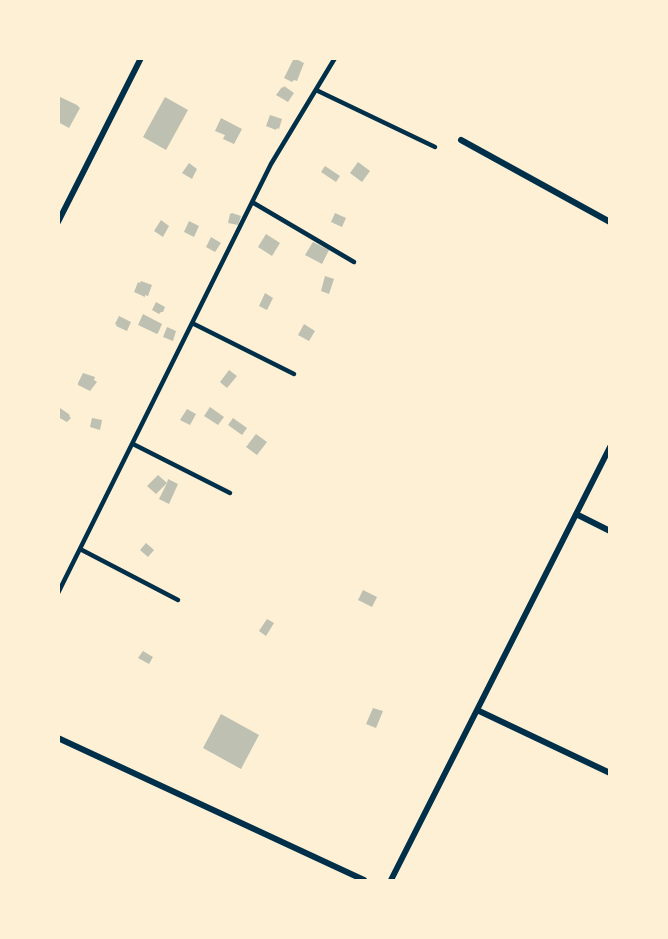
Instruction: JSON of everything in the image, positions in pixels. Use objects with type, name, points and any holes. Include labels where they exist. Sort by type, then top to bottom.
[{"type":"street","points":[[58,222],[141,58]]},
{"type":"street","points":[[461,140],[609,222]]},
{"type":"street","points":[[391,880],[609,447]]},
{"type":"street","points":[[576,514],[609,531]]},
{"type":"street","points":[[477,710],[609,773]]},
{"type":"street","points":[[58,738],[364,880]]},
{"type":"lane","points":[[58,593],[252,202],[335,58]]},
{"type":"lane","points":[[316,90],[435,147]]},
{"type":"lane","points":[[252,202],[354,262]]},
{"type":"lane","points":[[192,323],[294,374]]},
{"type":"lane","points":[[133,444],[230,493]]},
{"type":"lane","points":[[80,549],[178,600]]},
{"type":"building","points":[[294,58],[304,63],[297,81],[292,82],[284,78]]},
{"type":"building","points":[[284,86],[294,93],[288,102],[276,95]]},
{"type":"building","points":[[58,96],[80,108],[69,128],[58,122]]},
{"type":"building","points":[[165,97],[188,110],[166,150],[143,137]]},
{"type":"building","points":[[270,115],[282,119],[279,129],[266,126]]},
{"type":"building","points":[[221,118],[242,129],[234,144],[223,139],[225,135],[215,131]]},
{"type":"building","points":[[358,162],[370,171],[362,182],[350,173]]},
{"type":"building","points":[[189,163],[197,169],[192,179],[182,173]]},
{"type":"building","points":[[325,166],[340,176],[336,182],[321,172]]},
{"type":"building","points":[[232,213],[241,216],[238,225],[228,223]]},
{"type":"building","points":[[335,213],[346,218],[342,227],[331,222]]},
{"type":"building","points":[[161,220],[169,226],[163,237],[154,231]]},
{"type":"building","points":[[189,221],[199,226],[194,237],[184,232]]},
{"type":"building","points":[[266,234],[280,243],[272,256],[258,247]]},
{"type":"building","points":[[211,237],[221,243],[215,252],[206,247]]},
{"type":"building","points":[[313,242],[329,250],[322,264],[305,255]]},
{"type":"building","points":[[325,276],[334,279],[329,294],[321,291]]},
{"type":"building","points":[[138,282],[152,285],[148,296],[134,292]]},
{"type":"building","points":[[265,293],[273,298],[267,310],[259,306]]},
{"type":"building","points":[[156,302],[165,307],[159,314],[152,310]]},
{"type":"building","points":[[143,314],[162,324],[157,334],[138,325]]},
{"type":"building","points":[[119,316],[131,322],[127,331],[116,326]]},
{"type":"building","points":[[304,324],[315,331],[309,341],[298,335]]},
{"type":"building","points":[[167,327],[176,331],[173,341],[163,337]]},
{"type":"building","points":[[229,370],[237,376],[227,388],[220,382]]},
{"type":"building","points":[[83,373],[95,377],[94,380],[97,382],[90,391],[78,385]]},
{"type":"building","points":[[210,407],[224,417],[218,425],[204,416]]},
{"type":"building","points":[[60,408],[70,415],[71,418],[67,422],[58,417]]},
{"type":"building","points":[[187,409],[196,414],[190,425],[180,420]]},
{"type":"building","points":[[92,418],[102,420],[100,430],[90,427]]},
{"type":"building","points":[[233,418],[247,428],[242,435],[228,425]]},
{"type":"building","points":[[256,434],[267,442],[257,455],[246,447]]},
{"type":"building","points":[[158,475],[167,483],[156,494],[147,486]]},
{"type":"building","points":[[168,479],[178,484],[169,504],[159,499]]},
{"type":"building","points":[[146,543],[154,550],[148,557],[140,550]]},
{"type":"building","points":[[363,590],[377,597],[372,607],[358,600]]},
{"type":"building","points":[[267,619],[274,623],[266,636],[259,631]]},
{"type":"building","points":[[143,651],[153,657],[149,664],[138,658]]},
{"type":"building","points":[[373,708],[383,711],[376,728],[366,724]]},
{"type":"building","points":[[221,714],[259,735],[241,769],[203,748]]}]
